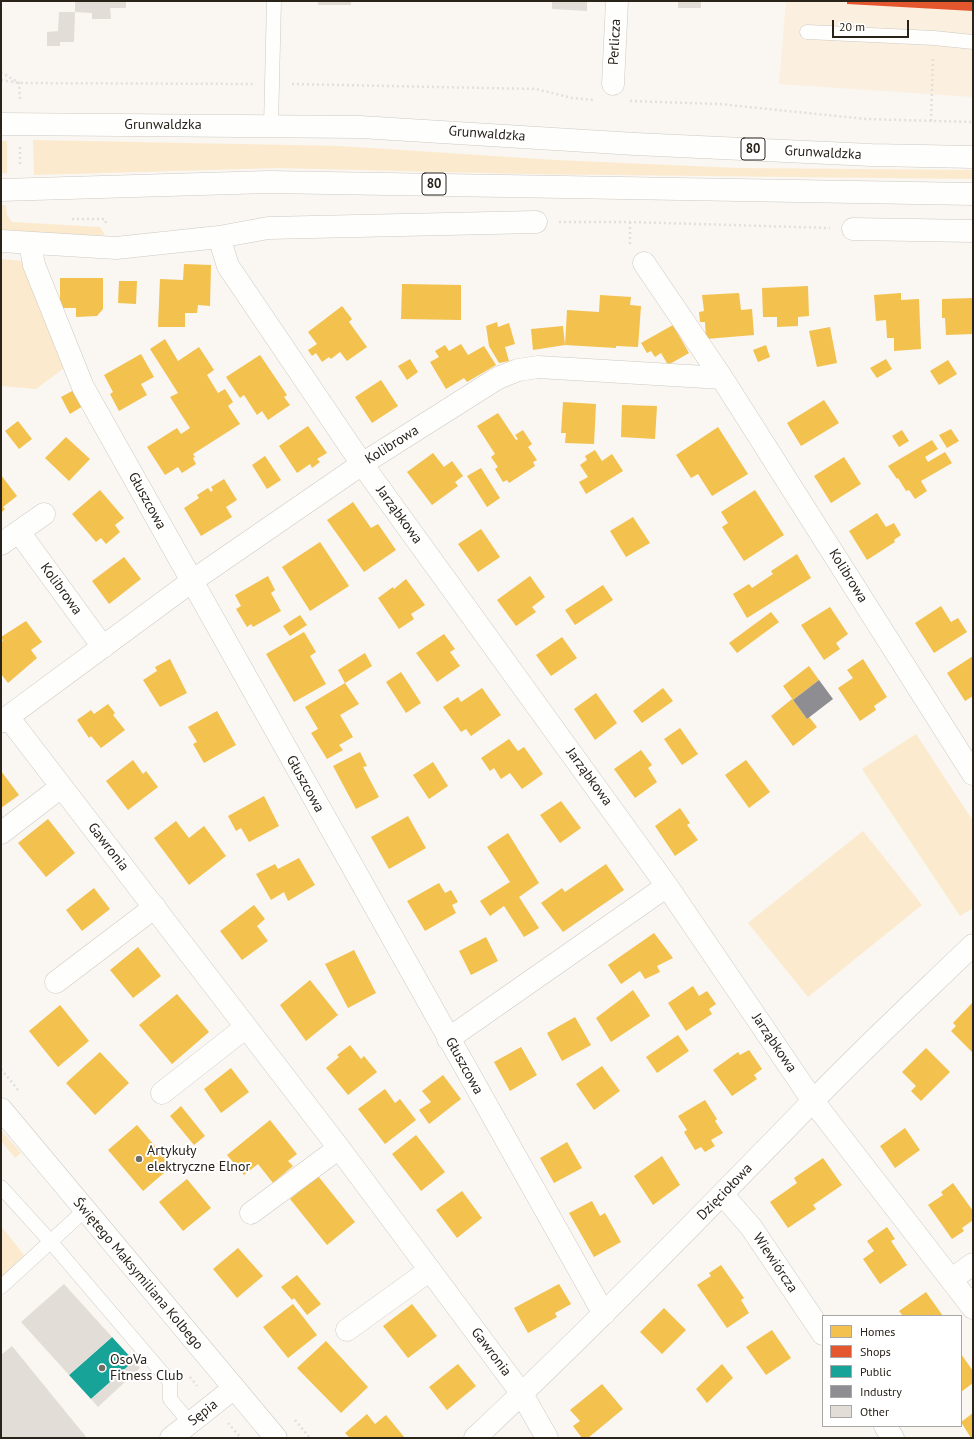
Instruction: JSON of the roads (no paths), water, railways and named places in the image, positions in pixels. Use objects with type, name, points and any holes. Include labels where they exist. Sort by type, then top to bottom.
[{"type":"street","name":"Perlicza","points":[[612,84],[617,1]]},
{"type":"street","name":"Grunwaldzka","points":[[1,124],[271,125],[360,127],[635,144],[973,157]]},
{"type":"street","name":"80","points":[[1,190],[269,182],[973,194]]},
{"type":"street","points":[[1,241],[116,248],[219,238],[268,228],[536,222]]},
{"type":"street","points":[[853,229],[973,231]]},
{"type":"street","name":"Jarząbkowa","points":[[219,238],[228,266],[362,464],[667,886],[813,1101],[973,1308]]},
{"type":"street","name":"Głuszcowa","points":[[30,243],[34,264],[83,386],[604,1314]]},
{"type":"street","name":"Kolibrowa","points":[[644,263],[722,378],[973,774]]},
{"type":"street","name":"Kolibrowa","points":[[5,719],[192,581],[362,464],[498,378],[518,370],[538,367],[722,378]]},
{"type":"street","points":[[1,544],[44,514]]},
{"type":"street","name":"Kolibrowa","points":[[19,532],[103,647]]},
{"type":"street","name":"Gawronia","points":[[5,719],[61,787],[155,907],[339,1148],[522,1394],[547,1438]]},
{"type":"street","points":[[1,833],[61,787]]},
{"type":"street","points":[[448,1038],[667,886]]},
{"type":"street","points":[[56,982],[155,907]]},
{"type":"street","name":"Dzięciołowa","points":[[476,1438],[604,1314],[723,1195],[813,1101],[973,945]]},
{"type":"street","points":[[162,1093],[246,1027]]},
{"type":"street","name":"Świętego Maksymiliana Kolbego","points":[[1,1109],[276,1438]]},
{"type":"street","points":[[251,1213],[339,1148]]},
{"type":"street","name":"Wiewiórcza","points":[[723,1195],[751,1227],[822,1333]]},
{"type":"street","points":[[952,1279],[973,1264]]},
{"type":"street","points":[[347,1330],[430,1270]]},
{"type":"street","name":"Sępia","points":[[171,1438],[234,1388]]},
{"type":"street","points":[[885,1427],[893,1438]]},
{"type":"lane","points":[[271,125],[274,1]]},
{"type":"lane","points":[[807,32],[934,38],[973,42]]},
{"type":"lane","points":[[1,1187],[50,1241],[170,1382],[170,1399],[190,1423]]},
{"type":"lane","points":[[1,1287],[85,1210]]},
{"type":"place","name":"Artykuły elektryczne Elnor","points":[[139,1159]]},
{"type":"place","name":"OsoVa Fitness Club","points":[[102,1368]]}]
